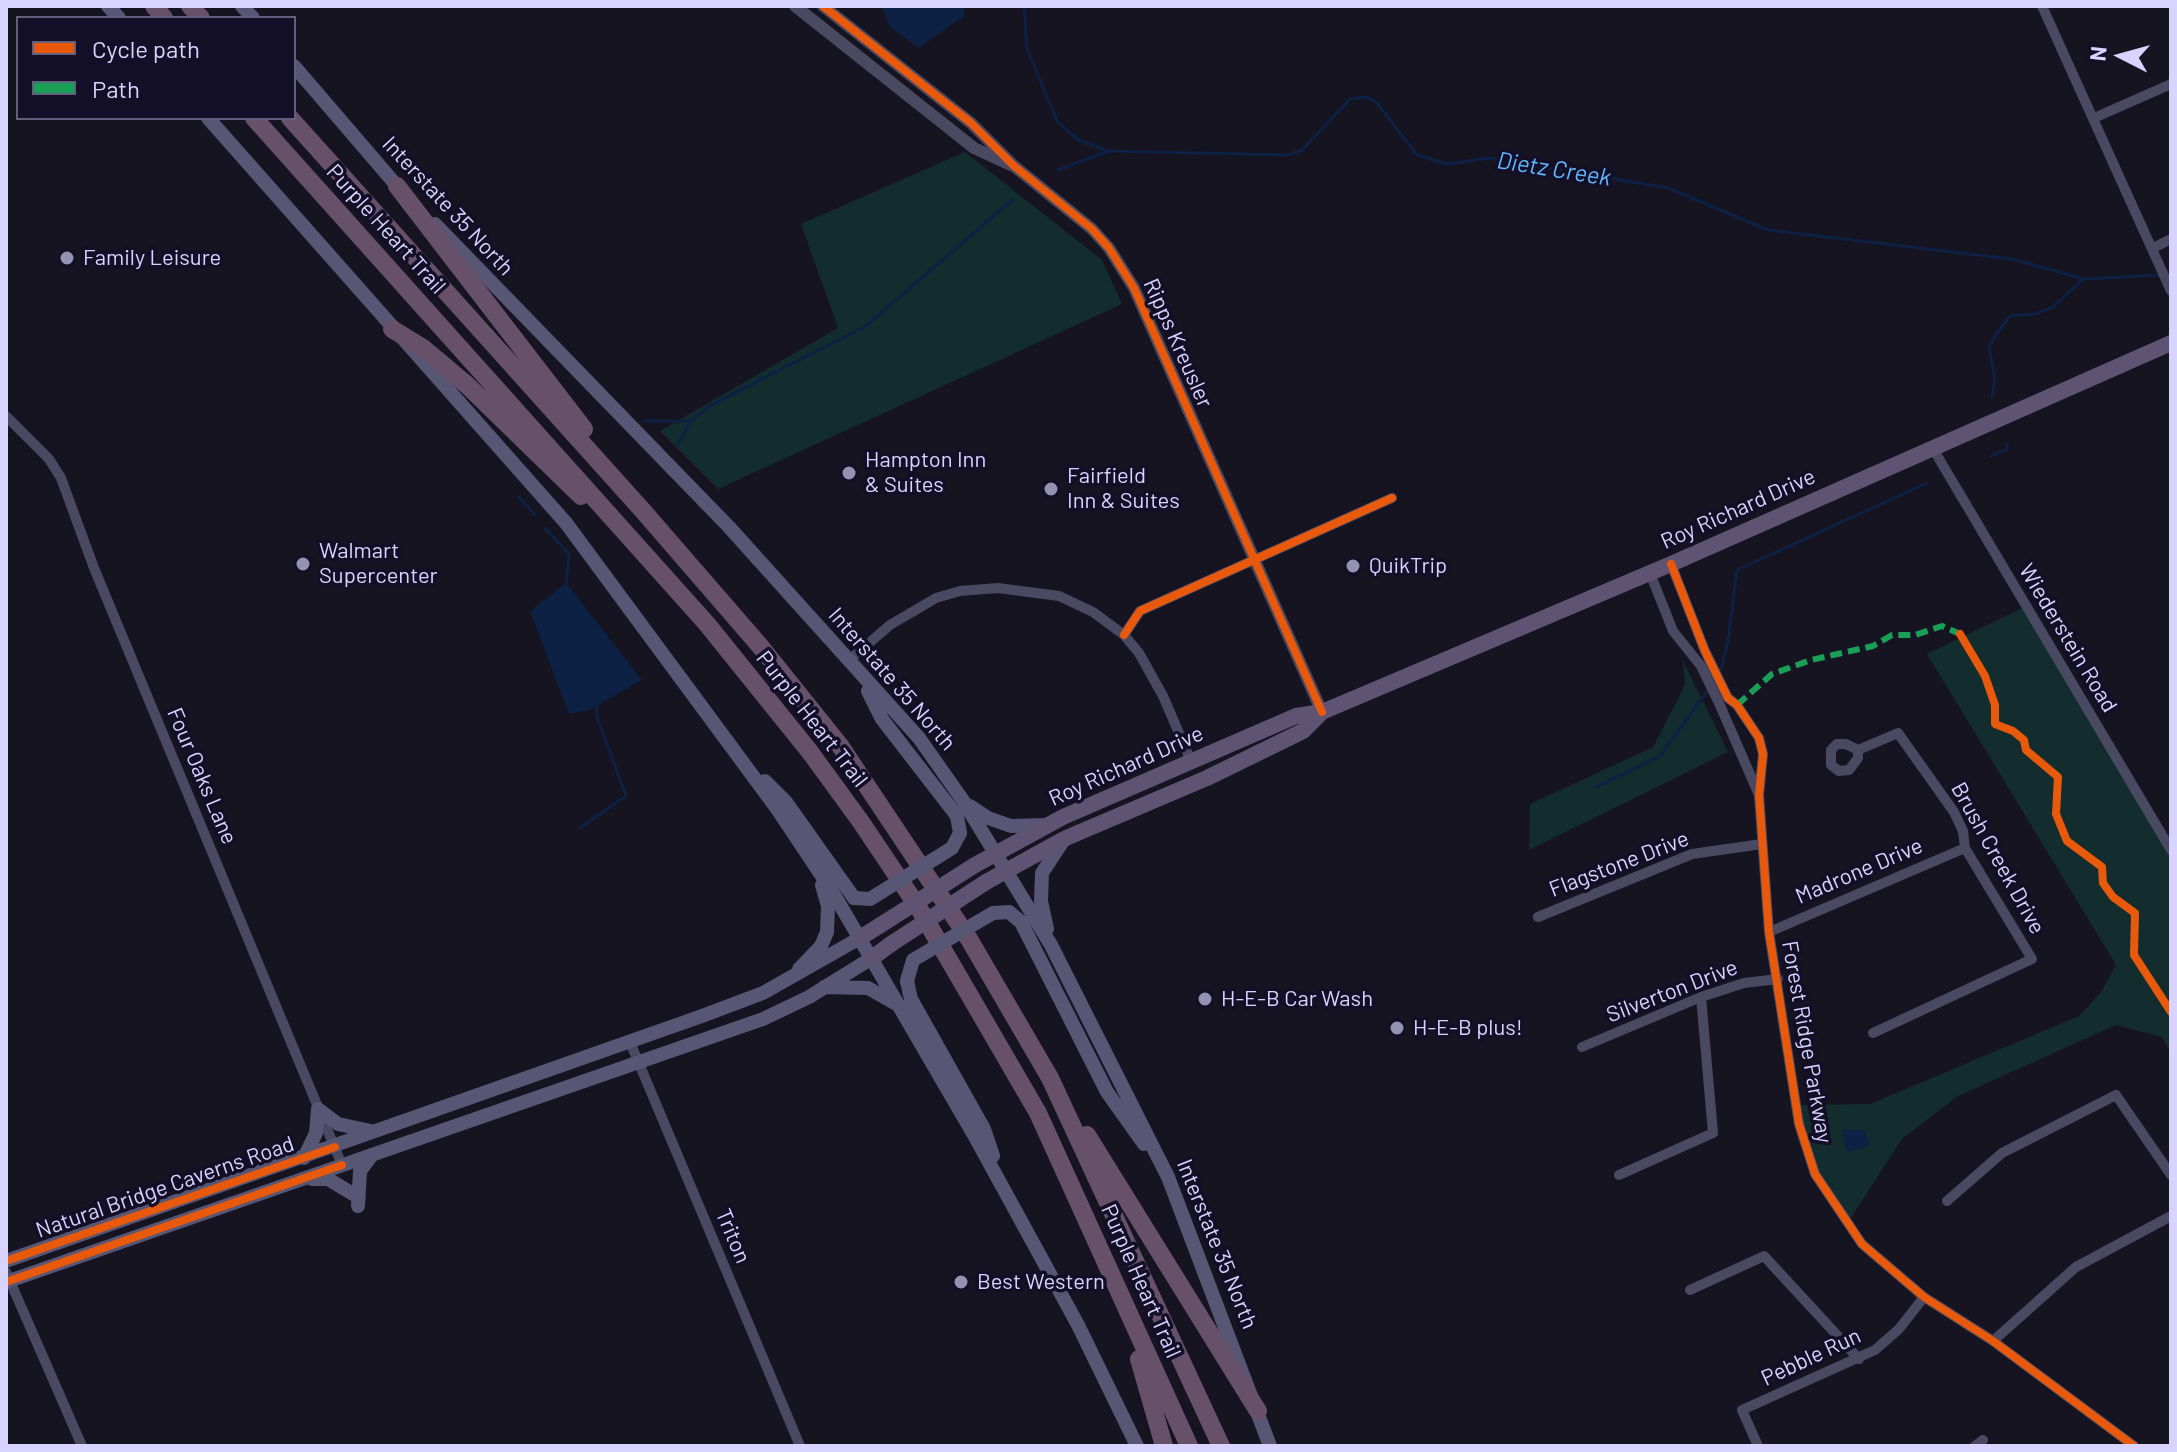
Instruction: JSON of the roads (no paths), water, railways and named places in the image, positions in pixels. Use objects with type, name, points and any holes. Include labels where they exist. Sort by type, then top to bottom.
[{"type":"highway","name":"Purple Heart Trail","points":[[256,120],[707,624],[810,752],[920,910],[1038,1113],[1189,1446]]},
{"type":"highway","name":"Purple Heart Trail","points":[[292,120],[644,512],[760,646],[841,747],[969,939],[1050,1078],[1221,1446]]},
{"type":"highway","points":[[397,186],[644,512]]},
{"type":"highway","points":[[392,329],[423,348],[467,385],[555,473],[638,546]]},
{"type":"highway","points":[[1050,1078],[1258,1411]]},
{"type":"highway","points":[[1116,1284],[1164,1446]]},
{"type":"main road","name":"Interstate 35 North","points":[[296,68],[397,186],[697,493],[919,738],[996,851],[1051,945],[1168,1177],[1270,1446]]},
{"type":"main road","points":[[210,120],[566,523],[817,869],[872,958],[1003,1187],[1078,1325],[1137,1446]]},
{"type":"main road","name":"Roy Richard Drive","points":[[860,938],[996,851],[1048,824],[1296,716],[1322,712],[1650,573],[2171,343]]},
{"type":"main road","points":[[718,732],[786,802],[854,898],[870,899],[952,848],[960,833],[957,816],[882,719],[853,667]]},
{"type":"main road","name":"Roy Richard Drive","points":[[986,882],[1066,838],[1207,778],[1303,731],[1322,712]]},
{"type":"main road","points":[[964,802],[1000,824],[1021,827],[1048,824]]},
{"type":"main road","points":[[1051,945],[1040,887],[1050,858],[1066,838]]},
{"type":"main road","points":[[787,981],[821,946],[827,932],[828,906],[817,869]]},
{"type":"main road","name":"Natural Bridge Caverns Road","points":[[7,1278],[763,1019],[872,958],[986,882]]},
{"type":"main road","points":[[1003,1187],[984,1129],[911,999],[907,981],[913,960],[993,913],[1009,912],[1021,922],[1107,1092],[1168,1177]]},
{"type":"main road","name":"Natural Bridge Caverns Road","points":[[6,1261],[630,1042],[787,981],[860,938]]},
{"type":"main road","points":[[823,987],[868,988],[899,1005]]},
{"type":"main road","points":[[318,1109],[352,1130],[378,1132]]},
{"type":"main road","points":[[304,1158],[316,1133],[318,1109]]},
{"type":"main road","points":[[300,1180],[328,1179],[356,1200],[360,1171],[373,1154]]},
{"type":"street","name":"Ripps Kreusler","points":[[795,6],[974,148],[1014,166]]},
{"type":"street","name":"Ripps Kreusler","points":[[823,6],[971,123],[1014,166],[1092,229],[1123,269],[1322,712]]},
{"type":"street","points":[[2042,6],[2170,288]]},
{"type":"street","points":[[2094,118],[2171,84]]},
{"type":"street","points":[[2153,248],[2171,239]]},
{"type":"street","name":"Four Oaks Lane","points":[[6,416],[49,459],[61,478],[94,568],[342,1165]]},
{"type":"street","name":"Wiederstein Road","points":[[1932,447],[2171,850]]},
{"type":"street","points":[[1124,635],[1140,611],[1392,498]]},
{"type":"street","name":"Forest Ridge Parkway","points":[[1671,564],[1759,795]]},
{"type":"street","name":"Forest Ridge Parkway","points":[[1650,573],[1673,631],[1723,700],[1737,705],[1759,738],[1763,754],[1759,795],[1769,932],[1799,1124],[1815,1174],[1862,1244],[1924,1297],[1993,1341],[2134,1446]]},
{"type":"street","points":[[853,667],[890,625],[923,604],[978,589],[1036,590],[1059,596],[1093,612],[1124,635],[1163,696],[1191,761]]},
{"type":"street","name":"Brush Creek Drive","points":[[1858,750],[1898,733],[1954,812],[1963,831],[1965,848],[2032,959],[1873,1033]]},
{"type":"street","name":"Flagstone Drive","points":[[1538,917],[1692,854],[1762,844]]},
{"type":"street","name":"Madrone Drive","points":[[1769,932],[1965,848]]},
{"type":"street","name":"Silverton Drive","points":[[1582,1047],[1701,997],[1744,983],[1778,979]]},
{"type":"street","points":[[1619,1175],[1713,1133],[1701,997]]},
{"type":"street","name":"Triton","points":[[630,1042],[800,1446]]},
{"type":"street","points":[[1947,1201],[2002,1153],[2116,1095],[2171,1175]]},
{"type":"street","points":[[1993,1341],[2076,1267],[2171,1216]]},
{"type":"street","points":[[1690,1290],[1764,1256],[1859,1359]]},
{"type":"street","points":[[7,1278],[82,1446]]},
{"type":"street","name":"Pebble Run","points":[[1758,1446],[1742,1410],[1859,1359],[1899,1329],[1924,1297]]},
{"type":"water","points":[[881,6],[964,6],[964,16],[919,48],[890,27]]},
{"type":"water","points":[[566,583],[642,680],[589,710],[569,714],[530,611]]},
{"type":"water","points":[[1842,1130],[1865,1130],[1870,1146],[1847,1152]]},
{"type":"waterway","name":"Dietz Creek","points":[[1024,6],[1027,49],[1057,121],[1078,140],[1108,151],[1287,155],[1302,150],[1350,99],[1367,97],[1376,102],[1417,155],[1447,164],[1489,158],[1668,188],[1768,230],[2012,259],[2084,279],[2159,275]]},
{"type":"waterway","points":[[1058,170],[1106,152]]},
{"type":"waterway","points":[[678,444],[691,421],[711,405],[866,326],[1012,200]]},
{"type":"waterway","points":[[1992,397],[1995,379],[1989,347],[1996,334],[2010,316],[2035,314],[2053,307],[2082,280]]},
{"type":"waterway","points":[[644,421],[691,421]]},
{"type":"waterway","points":[[1991,456],[2007,449],[2007,444]]},
{"type":"waterway","points":[[1711,684],[1722,666],[1728,641],[1737,570],[1927,483]]},
{"type":"waterway","points":[[519,497],[535,515]]},
{"type":"waterway","points":[[545,528],[569,554],[566,586]]},
{"type":"waterway","points":[[1596,787],[1660,756],[1708,690]]},
{"type":"waterway","points":[[580,828],[626,796],[597,717],[597,705]]},
{"type":"place","name":"Family Leisure","points":[[67,258]]},
{"type":"place","name":"Hampton Inn & Suites","points":[[849,473]]},
{"type":"place","name":"Fairfield Inn & Suites","points":[[1051,489]]},
{"type":"place","name":"Walmart Supercenter","points":[[303,564]]},
{"type":"place","name":"QuikTrip","points":[[1353,566]]},
{"type":"place","name":"H-E-B Car Wash","points":[[1205,999]]},
{"type":"place","name":"H-E-B plus!","points":[[1397,1028]]},
{"type":"place","name":"Best Western","points":[[961,1282]]}]
